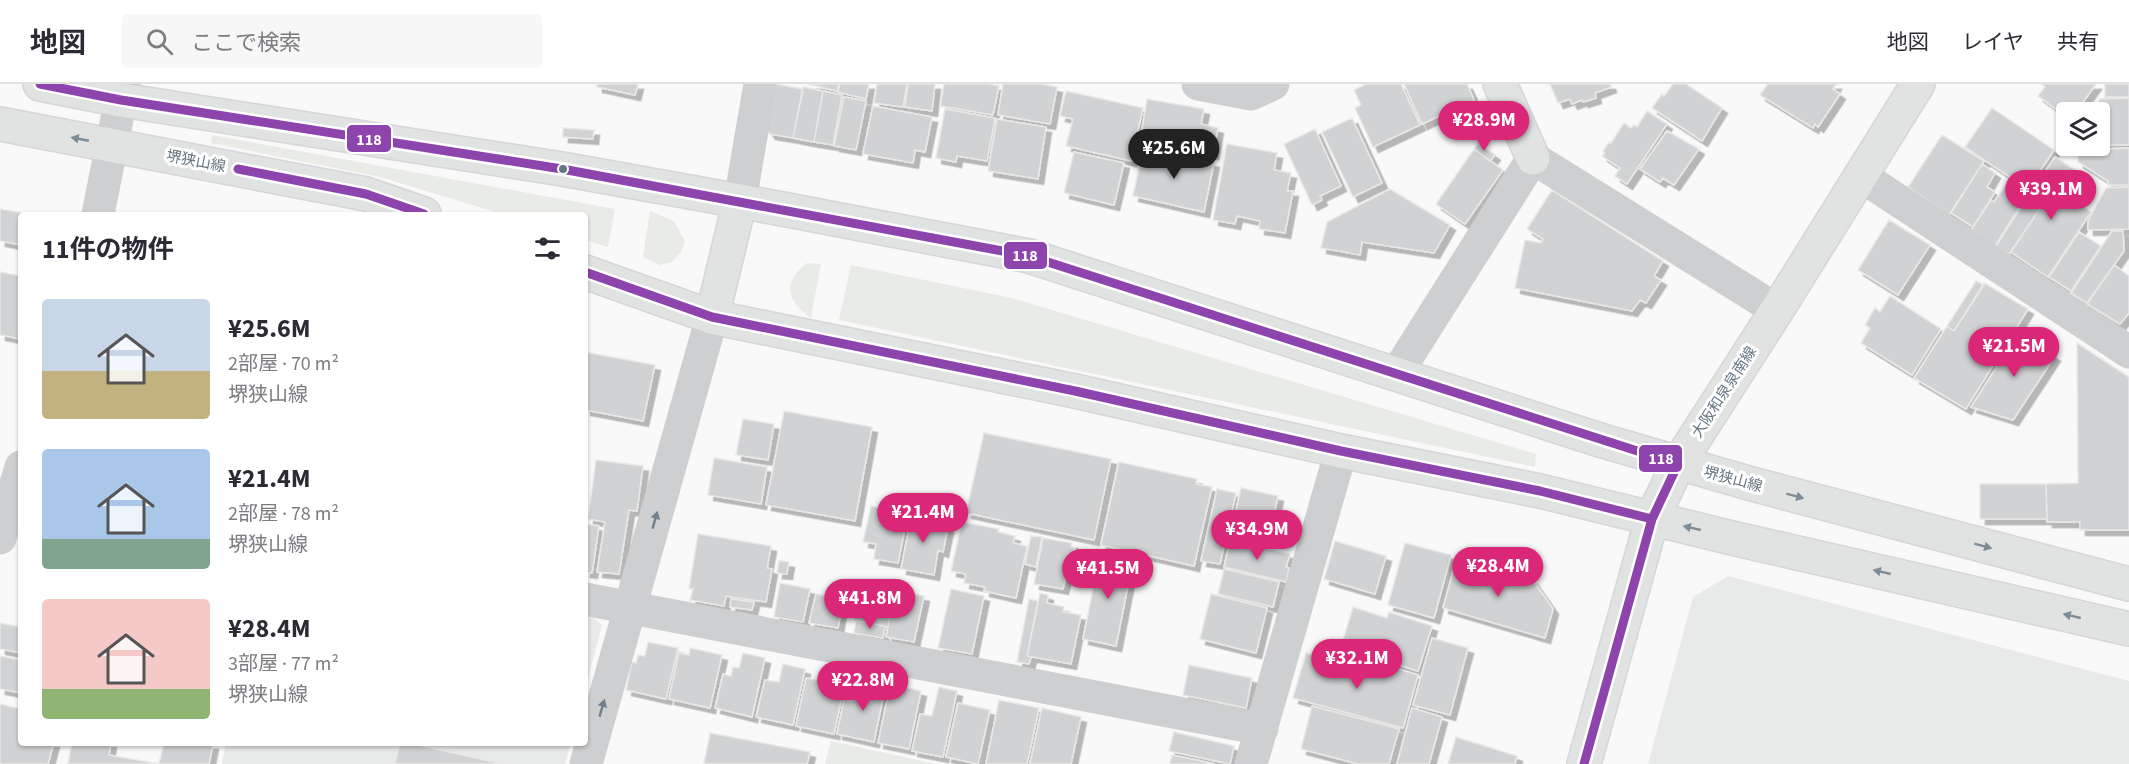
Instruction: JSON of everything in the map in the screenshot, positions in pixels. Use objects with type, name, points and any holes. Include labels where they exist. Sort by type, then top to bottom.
[{"type":"main road","name":"堺狭山線","points":[[40,84],[122,92],[740,201],[1029,256],[1678,464],[2129,584]]},
{"type":"main road","points":[[1500,84],[1533,158]]},
{"type":"main road","name":"大阪和泉泉南線","points":[[1584,764],[1652,519],[1678,464],[1918,84]]},
{"type":"main road","name":"堺狭山線","points":[[0,124],[366,194],[418,212]]},
{"type":"main road","points":[[712,317],[740,201]]},
{"type":"main road","points":[[588,273],[712,317],[1076,391],[1341,451],[1540,491],[2129,629]]},
{"type":"street","points":[[740,201],[760,84]]},
{"type":"street","points":[[1198,84],[1251,94],[1273,84]]},
{"type":"street","points":[[98,212],[122,92]]},
{"type":"street","points":[[1397,374],[1533,158],[1777,310]]},
{"type":"street","points":[[1861,176],[2129,352]]},
{"type":"street","points":[[586,764],[712,317]]},
{"type":"street","points":[[1251,764],[1341,451]]},
{"type":"street","points":[[0,538],[14,482]]},
{"type":"street","points":[[588,600],[1262,729]]},
{"type":"shaded area","points":[[212,135],[615,209],[608,247],[588,241],[588,212],[495,212],[380,177],[211,143]]},
{"type":"shaded area","points":[[650,211],[674,221],[685,241],[681,252],[672,262],[660,265],[643,257]]},
{"type":"shaded area","points":[[807,263],[821,264],[811,318],[792,299],[790,292],[793,277]]},
{"type":"shaded area","points":[[851,265],[1012,298],[1536,454],[1535,467],[839,320]]},
{"type":"shaded area","points":[[1728,576],[2129,681],[2129,764],[1648,764],[1693,597]]},
{"type":"shaded area","points":[[588,615],[602,625],[588,678]]},
{"type":"shaded area","points":[[831,741],[936,764],[825,764]]},
{"type":"shaded area","points":[[225,746],[570,746],[565,764],[222,764]]},
{"type":"building","points":[[597,84],[638,84],[635,95],[597,87]]},
{"type":"building","points":[[775,84],[803,89],[793,138],[770,134],[766,128]]},
{"type":"building","points":[[808,84],[839,84],[837,91]]},
{"type":"building","points":[[840,84],[869,84],[866,99],[838,92]]},
{"type":"building","points":[[877,84],[907,84],[903,107],[874,103]]},
{"type":"building","points":[[908,84],[935,84],[932,111],[905,107]]},
{"type":"building","points":[[944,84],[999,86],[993,115],[940,106]]},
{"type":"building","points":[[1003,84],[1040,84],[1057,87],[1050,124],[998,115]]},
{"type":"building","points":[[1366,84],[1401,84],[1420,125],[1373,147],[1355,108],[1361,105],[1354,90]]},
{"type":"building","points":[[1404,84],[1467,84],[1474,100],[1422,124]]},
{"type":"building","points":[[1550,84],[1610,84],[1611,87],[1595,93],[1596,98],[1572,104],[1570,99],[1558,103]]},
{"type":"building","points":[[1673,84],[1686,84],[1722,108],[1702,141],[1652,108]]},
{"type":"building","points":[[1768,84],[1836,84],[1833,89],[1840,94],[1818,127],[1815,124],[1813,128],[1760,95]]},
{"type":"building","points":[[2041,84],[2096,84],[2083,102],[2056,102],[2056,109],[2038,96],[2045,87]]},
{"type":"building","points":[[2105,84],[2129,84],[2129,97],[2105,97]]},
{"type":"building","points":[[803,87],[823,91],[814,142],[793,138]]},
{"type":"building","points":[[823,91],[842,95],[833,145],[814,142]]},
{"type":"building","points":[[1066,91],[1143,108],[1131,161],[1066,146],[1073,119],[1060,116]]},
{"type":"building","points":[[844,97],[866,101],[856,150],[834,146]]},
{"type":"building","points":[[2129,98],[2129,145],[2110,145],[2110,102],[2099,102],[2099,99]]},
{"type":"building","points":[[1147,99],[1204,109],[1201,124],[1218,128],[1213,154],[1140,142]]},
{"type":"building","points":[[873,106],[932,117],[925,152],[915,150],[913,163],[863,154]]},
{"type":"building","points":[[1992,108],[2054,150],[2028,189],[1965,147]]},
{"type":"building","points":[[945,109],[995,118],[987,161],[957,156],[956,162],[936,158]]},
{"type":"building","points":[[1647,111],[1667,124],[1627,184],[1615,176],[1620,168],[1602,156],[1605,153],[1603,151],[1624,123],[1631,128],[1634,125],[1637,127]]},
{"type":"building","points":[[1352,118],[1382,183],[1353,197],[1322,132]]},
{"type":"building","points":[[997,119],[1046,127],[1038,179],[988,171]]},
{"type":"building","points":[[563,128],[594,130],[593,139],[563,137]]},
{"type":"building","points":[[1315,129],[1341,186],[1320,196],[1322,200],[1312,205],[1284,144]]},
{"type":"building","points":[[1667,131],[1699,149],[1674,185],[1663,178],[1660,182],[1640,169]]},
{"type":"building","points":[[1942,135],[1984,161],[1949,215],[1908,187]]},
{"type":"building","points":[[1478,143],[1495,155],[1490,161],[1474,149]]},
{"type":"building","points":[[1227,144],[1277,153],[1274,170],[1291,173],[1287,191],[1293,191],[1285,233],[1259,229],[1260,221],[1237,216],[1235,224],[1213,220]]},
{"type":"building","points":[[1143,148],[1214,162],[1204,212],[1133,196]]},
{"type":"building","points":[[2129,148],[2129,185],[2108,185],[2108,181],[2078,162],[2078,156],[2110,156],[2110,149]]},
{"type":"building","points":[[1474,149],[1503,170],[1465,224],[1436,204]]},
{"type":"building","points":[[1074,152],[1124,163],[1114,205],[1064,193]]},
{"type":"building","points":[[2055,157],[2075,170],[2061,192],[2091,212],[2048,277],[2011,252],[2043,204],[2029,195]]},
{"type":"building","points":[[1982,164],[1995,173],[1987,187],[1995,192],[1973,227],[1951,213]]},
{"type":"building","points":[[2005,186],[2025,198],[1995,246],[1971,230],[1991,200],[1994,202]]},
{"type":"building","points":[[2129,187],[2129,229],[2088,230],[2088,221],[2106,188]]},
{"type":"building","points":[[1390,189],[1450,225],[1434,253],[1362,242],[1360,255],[1321,248],[1327,222]]},
{"type":"building","points":[[1552,190],[1663,261],[1654,276],[1661,280],[1646,303],[1640,300],[1632,311],[1515,288],[1525,240],[1541,243],[1543,239],[1527,229]]},
{"type":"building","points":[[2029,195],[2043,204],[2009,254],[1996,246]]},
{"type":"building","points":[[0,209],[18,212],[18,244],[0,241]]},
{"type":"building","points":[[1889,220],[1930,245],[1898,295],[1858,270]]},
{"type":"building","points":[[2112,231],[2123,231],[2124,251],[2087,303],[2071,293]]},
{"type":"building","points":[[2079,232],[2101,246],[2071,291],[2049,277]]},
{"type":"building","points":[[2114,265],[2129,276],[2129,313],[2120,324],[2087,304]]},
{"type":"building","points":[[0,272],[18,275],[18,338],[0,335]]},
{"type":"building","points":[[1976,281],[1984,285],[1954,331],[1947,326]]},
{"type":"building","points":[[1984,283],[2028,309],[1966,409],[1914,378],[1947,326],[1954,331]]},
{"type":"building","points":[[1890,296],[1941,329],[1912,375],[1861,343],[1870,328],[1865,325],[1875,308],[1880,312]]},
{"type":"building","points":[[2019,332],[2055,356],[2013,420],[1971,407]]},
{"type":"building","points":[[2077,343],[2129,377],[2129,530],[2080,530],[2080,522],[2047,522],[2046,484],[2078,483]]},
{"type":"building","points":[[588,353],[655,365],[643,421],[588,411]]},
{"type":"building","points":[[784,411],[872,427],[855,521],[766,505]]},
{"type":"building","points":[[743,419],[774,424],[768,460],[736,455]]},
{"type":"building","points":[[984,433],[1111,459],[1094,540],[966,513]]},
{"type":"building","points":[[714,458],[767,467],[761,504],[708,495]]},
{"type":"building","points":[[596,460],[643,466],[637,511],[629,510],[619,574],[597,572],[605,522],[588,519]]},
{"type":"building","points":[[1119,462],[1197,479],[1196,484],[1212,487],[1194,566],[1101,545]]},
{"type":"building","points":[[1980,484],[2046,484],[2047,519],[1980,519]]},
{"type":"building","points":[[1241,488],[1278,496],[1267,545],[1230,537]]},
{"type":"building","points":[[1217,489],[1236,493],[1220,564],[1201,561]]},
{"type":"building","points":[[871,506],[908,513],[898,563],[874,559],[876,544],[863,542]]},
{"type":"building","points":[[912,513],[935,517],[933,524],[948,527],[943,552],[938,550],[934,575],[901,569]]},
{"type":"building","points":[[962,522],[999,529],[998,532],[1015,536],[1013,543],[1027,546],[1016,598],[984,591],[985,587],[964,583],[966,574],[951,571]]},
{"type":"building","points":[[588,524],[599,526],[592,573],[588,572]]},
{"type":"building","points":[[698,534],[771,546],[767,568],[772,569],[766,602],[726,596],[724,606],[690,600],[693,589],[689,589]]},
{"type":"building","points":[[1031,536],[1042,537],[1036,567],[1025,564]]},
{"type":"building","points":[[1043,538],[1072,543],[1071,547],[1075,548],[1069,577],[1066,576],[1063,589],[1034,584]]},
{"type":"building","points":[[1230,540],[1290,554],[1286,567],[1289,568],[1286,582],[1224,567]]},
{"type":"building","points":[[1335,541],[1386,556],[1375,594],[1324,579]]},
{"type":"building","points":[[1405,543],[1451,555],[1434,618],[1388,605]]},
{"type":"building","points":[[1100,554],[1133,560],[1116,646],[1083,639]]},
{"type":"building","points":[[1457,557],[1532,579],[1553,609],[1545,638],[1443,608]]},
{"type":"building","points":[[779,561],[789,562],[787,574],[777,573]]},
{"type":"building","points":[[1224,569],[1279,582],[1273,607],[1218,594]]},
{"type":"building","points":[[780,583],[810,589],[803,622],[774,617]]},
{"type":"building","points":[[861,583],[895,590],[888,627],[854,620]]},
{"type":"building","points":[[951,589],[984,596],[972,654],[938,648]]},
{"type":"building","points":[[895,590],[924,596],[914,642],[886,637]]},
{"type":"building","points":[[1040,593],[1048,595],[1047,603],[1064,607],[1063,612],[1081,615],[1071,664],[1027,656]]},
{"type":"building","points":[[816,594],[843,599],[838,628],[809,623]]},
{"type":"building","points":[[1211,594],[1267,608],[1256,653],[1200,639]]},
{"type":"building","points":[[731,599],[754,602],[752,610],[730,607]]},
{"type":"building","points":[[1029,599],[1038,601],[1027,656],[1031,657],[1029,664],[1017,662]]},
{"type":"building","points":[[1353,607],[1387,618],[1389,612],[1432,626],[1418,671],[1341,647]]},
{"type":"building","points":[[856,621],[885,626],[883,638],[854,633]]},
{"type":"building","points":[[0,623],[18,626],[18,652],[0,649]]},
{"type":"building","points":[[1432,638],[1468,648],[1450,715],[1413,705]]},
{"type":"building","points":[[648,642],[678,648],[666,699],[626,690],[632,662],[636,663],[638,655],[645,656]]},
{"type":"building","points":[[690,648],[722,655],[710,708],[669,699],[679,653],[689,655]]},
{"type":"building","points":[[743,653],[765,658],[752,717],[715,708],[723,674],[731,676],[733,667],[739,668]]},
{"type":"building","points":[[1306,653],[1390,676],[1392,667],[1418,675],[1403,728],[1293,698]]},
{"type":"building","points":[[0,656],[18,659],[18,692],[0,689]]},
{"type":"building","points":[[783,664],[805,669],[793,725],[756,717],[765,680],[779,682]]},
{"type":"building","points":[[1189,665],[1252,678],[1246,708],[1183,695]]},
{"type":"building","points":[[806,678],[834,683],[835,679],[845,682],[834,734],[796,726]]},
{"type":"building","points":[[864,679],[886,683],[874,742],[837,734],[844,700],[853,701],[854,692],[861,693]]},
{"type":"building","points":[[904,687],[921,691],[909,749],[878,743],[889,691],[902,694]]},
{"type":"building","points":[[939,687],[957,691],[943,757],[912,751],[920,714],[932,716]]},
{"type":"building","points":[[999,700],[1039,708],[1027,764],[986,764]]},
{"type":"building","points":[[958,703],[990,710],[978,764],[946,757]]},
{"type":"building","points":[[0,704],[18,708],[18,746],[53,746],[48,764],[0,764]]},
{"type":"building","points":[[1312,706],[1399,729],[1389,764],[1358,764],[1301,749]]},
{"type":"building","points":[[1042,708],[1081,717],[1071,764],[1030,764]]},
{"type":"building","points":[[1412,708],[1442,717],[1429,764],[1397,764]]},
{"type":"building","points":[[1174,732],[1234,746],[1230,764],[1169,751]]},
{"type":"building","points":[[710,733],[810,752],[807,764],[704,764]]},
{"type":"building","points":[[1456,737],[1517,756],[1515,764],[1448,764]]},
{"type":"building","points":[[71,746],[110,746],[109,755],[159,764],[68,764]]},
{"type":"building","points":[[163,746],[213,746],[209,764],[159,764]]},
{"type":"building","points":[[399,746],[423,746],[502,764],[395,764]]},
{"type":"building","points":[[1172,755],[1215,764],[1170,764]]},
{"type":"transit line","name":"118","points":[[40,84],[121,100],[562,169],[1029,256],[1678,464],[1652,519],[1584,764]]},
{"type":"transit line","name":"118","points":[[238,169],[366,194],[418,212]]},
{"type":"transit line","name":"118","points":[[588,273],[712,317],[1075,391],[1341,451],[1540,491],[1652,519]]}]
